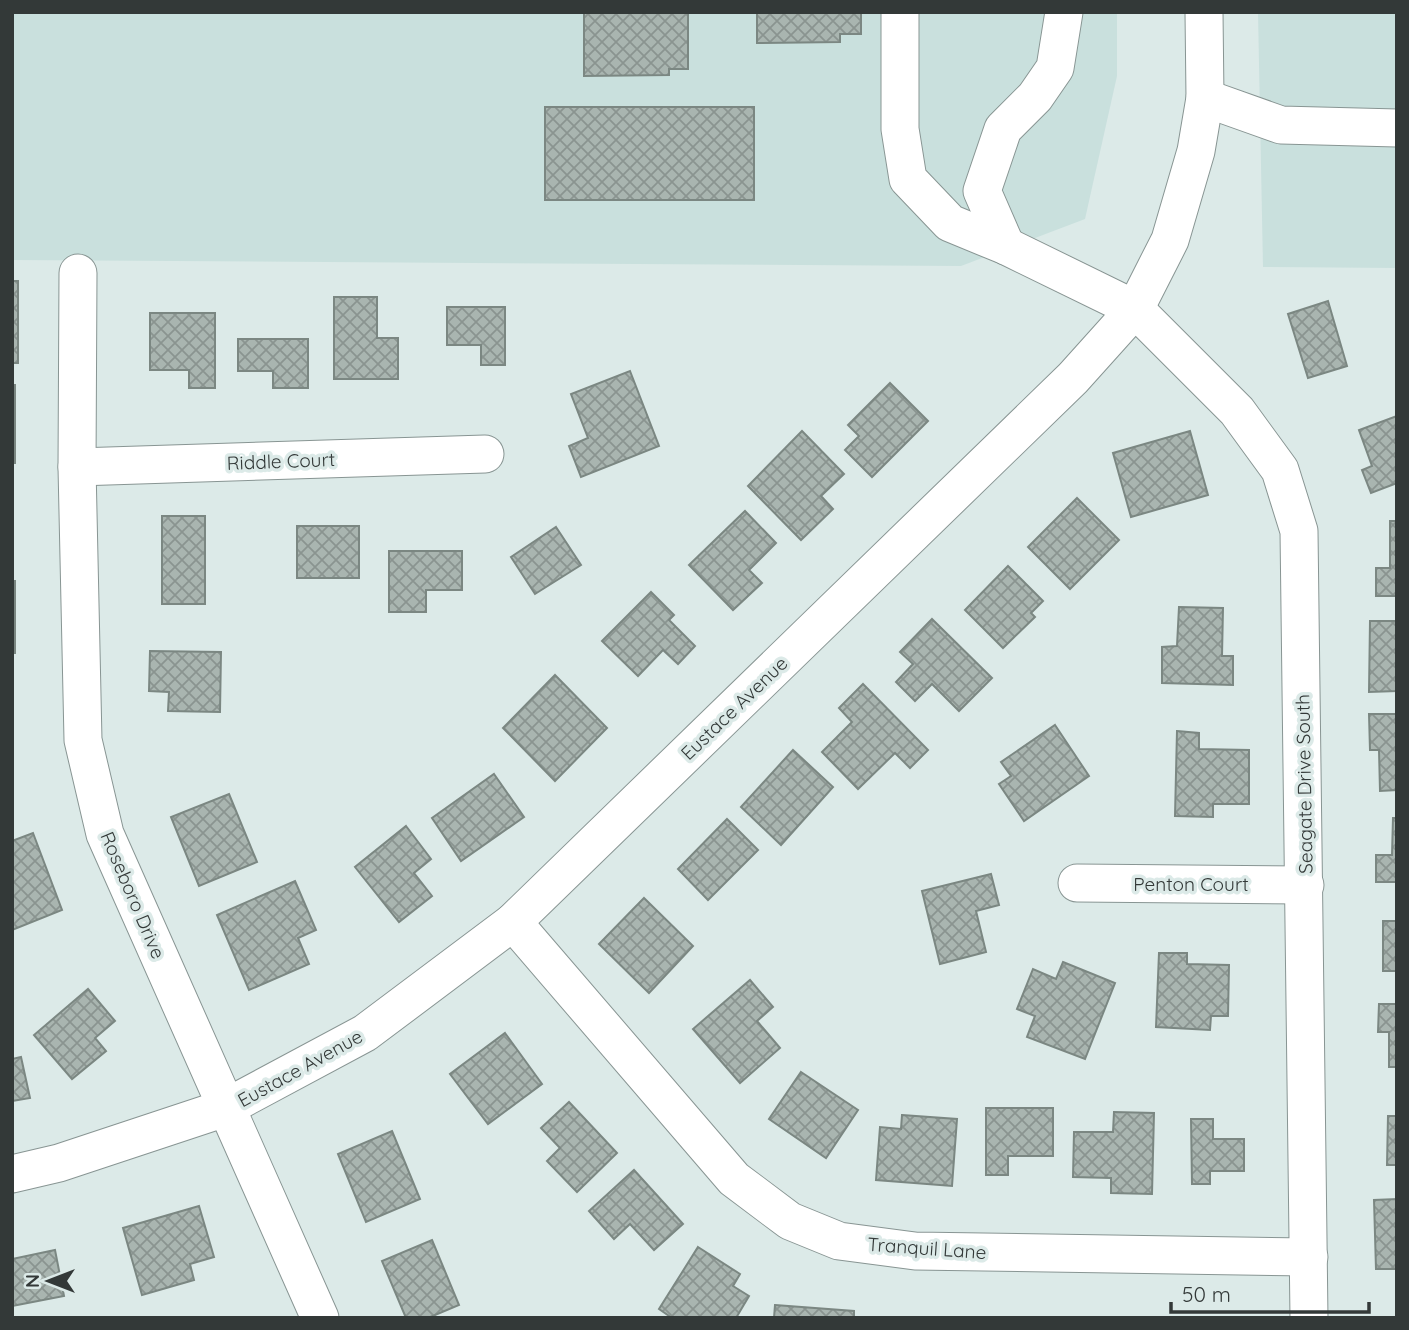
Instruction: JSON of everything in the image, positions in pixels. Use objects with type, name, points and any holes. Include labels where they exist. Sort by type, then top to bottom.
[{"type":"street","name":"Seagate Drive South","points":[[901,12],[901,129],[908,179],[950,223],[1006,246],[1135,309],[1237,411],[1280,470],[1299,531],[1306,885],[1309,1318]]},
{"type":"street","points":[[1006,246],[982,191],[1003,129],[1035,97],[1055,68],[1064,12]]},
{"type":"street","name":"Eustace Avenue","points":[[12,1174],[60,1163],[225,1108],[365,1033],[513,922],[1073,378],[1135,309],[1170,240],[1196,151],[1205,99],[1204,12]]},
{"type":"street","points":[[1205,99],[1248,111],[1281,125],[1397,128]]},
{"type":"street","name":"Roseboro Drive","points":[[78,273],[77,467],[83,740],[106,835],[320,1318]]},
{"type":"street","name":"Riddle Court","points":[[77,467],[485,454]]},
{"type":"street","name":"Penton Court","points":[[1077,883],[1306,885]]},
{"type":"street","name":"Tranquil Lane","points":[[513,922],[734,1179],[790,1221],[839,1241],[915,1251],[1309,1257]]},
{"type":"shaded area","points":[[12,12],[1117,12],[1117,76],[1085,219],[961,266],[12,260]]},
{"type":"shaded area","points":[[1258,12],[1397,12],[1397,268],[1263,267]]},
{"type":"building","points":[[584,12],[688,12],[688,69],[669,69],[669,75],[584,76]]},
{"type":"building","points":[[757,12],[861,12],[861,34],[840,34],[840,42],[757,43]]},
{"type":"building","points":[[545,107],[754,107],[754,200],[545,200]]},
{"type":"building","points":[[12,281],[18,281],[18,363],[12,363]]},
{"type":"building","points":[[334,297],[377,297],[377,338],[398,338],[398,379],[334,379]]},
{"type":"building","points":[[1328,301],[1347,366],[1308,378],[1288,314]]},
{"type":"building","points":[[447,307],[505,307],[505,365],[481,365],[481,345],[447,345]]},
{"type":"building","points":[[150,313],[215,313],[215,388],[189,388],[189,370],[150,370]]},
{"type":"building","points":[[238,339],[308,339],[308,388],[273,388],[273,371],[238,371]]},
{"type":"building","points":[[630,371],[659,446],[581,477],[569,446],[588,438],[571,394]]},
{"type":"building","points":[[890,383],[928,421],[872,477],[845,450],[859,436],[848,425]]},
{"type":"building","points":[[12,385],[15,385],[15,463],[12,463]]},
{"type":"building","points":[[1397,416],[1397,483],[1371,493],[1362,470],[1372,466],[1359,430]]},
{"type":"building","points":[[802,431],[844,474],[821,496],[833,509],[801,540],[748,486]]},
{"type":"building","points":[[1190,431],[1208,495],[1131,517],[1113,453]]},
{"type":"building","points":[[13,481],[13,558],[12,558]]},
{"type":"building","points":[[1077,498],[1119,540],[1070,589],[1028,547]]},
{"type":"building","points":[[745,511],[776,543],[749,570],[762,583],[733,610],[689,565]]},
{"type":"building","points":[[162,516],[205,516],[205,604],[162,604]]},
{"type":"building","points":[[1390,521],[1397,521],[1397,596],[1376,596],[1376,568],[1390,568]]},
{"type":"building","points":[[297,526],[359,526],[359,578],[297,578]]},
{"type":"building","points":[[556,527],[581,565],[535,594],[511,557]]},
{"type":"building","points":[[389,551],[462,551],[462,590],[426,590],[426,612],[389,612]]},
{"type":"building","points":[[1008,566],[1043,601],[1031,613],[1035,617],[1003,648],[965,610]]},
{"type":"building","points":[[12,581],[15,581],[15,653],[12,653]]},
{"type":"building","points":[[651,592],[674,615],[669,620],[695,646],[678,664],[663,650],[638,676],[602,641]]},
{"type":"building","points":[[1179,607],[1223,608],[1222,656],[1233,656],[1233,685],[1162,683],[1162,647],[1177,646]]},
{"type":"building","points":[[932,619],[992,678],[959,711],[932,684],[915,701],[896,682],[913,664],[900,652]]},
{"type":"building","points":[[1370,621],[1397,621],[1397,691],[1369,692]]},
{"type":"building","points":[[150,651],[221,652],[220,712],[168,711],[169,692],[149,691]]},
{"type":"building","points":[[555,675],[607,728],[555,781],[503,728]]},
{"type":"building","points":[[863,684],[928,750],[910,768],[895,753],[858,789],[822,752],[852,722],[839,708]]},
{"type":"building","points":[[1369,714],[1397,714],[1397,790],[1380,791],[1379,750],[1370,750]]},
{"type":"building","points":[[1055,725],[1089,776],[1024,821],[999,784],[1011,776],[1001,762]]},
{"type":"building","points":[[1177,731],[1199,733],[1199,749],[1249,750],[1249,804],[1213,804],[1213,817],[1175,816]]},
{"type":"building","points":[[793,750],[833,787],[781,845],[741,807]]},
{"type":"building","points":[[494,774],[524,817],[461,861],[432,818]]},
{"type":"building","points":[[229,794],[257,862],[199,886],[171,817]]},
{"type":"building","points":[[1393,818],[1397,818],[1397,882],[1376,882],[1376,855],[1392,855]]},
{"type":"building","points":[[727,819],[758,850],[708,900],[678,869]]},
{"type":"building","points":[[406,826],[431,859],[414,873],[432,896],[399,922],[355,867]]},
{"type":"building","points":[[33,833],[62,910],[12,930],[12,841]]},
{"type":"building","points":[[991,874],[999,905],[976,911],[986,952],[940,964],[922,891]]},
{"type":"building","points":[[295,881],[316,930],[298,938],[309,964],[249,990],[217,915]]},
{"type":"building","points":[[644,898],[693,946],[649,993],[599,944]]},
{"type":"building","points":[[1383,921],[1397,921],[1397,971],[1383,971]]},
{"type":"building","points":[[1159,953],[1187,953],[1187,964],[1229,965],[1228,1016],[1211,1016],[1210,1030],[1156,1027]]},
{"type":"building","points":[[1063,962],[1115,983],[1085,1059],[1027,1037],[1035,1016],[1017,1009],[1033,969],[1056,979]]},
{"type":"building","points":[[750,980],[773,1007],[757,1021],[780,1048],[740,1083],[693,1029]]},
{"type":"building","points":[[88,989],[115,1021],[95,1038],[106,1051],[72,1079],[34,1035]]},
{"type":"building","points":[[1379,1004],[1397,1004],[1397,1067],[1389,1067],[1389,1032],[1378,1032]]},
{"type":"building","points":[[505,1033],[542,1084],[488,1124],[450,1074]]},
{"type":"building","points":[[21,1057],[30,1098],[12,1101],[12,1059]]},
{"type":"building","points":[[801,1072],[858,1110],[826,1158],[769,1119]]},
{"type":"building","points":[[569,1102],[617,1153],[577,1192],[547,1161],[560,1148],[541,1128]]},
{"type":"building","points":[[986,1108],[1053,1108],[1053,1156],[1008,1156],[1008,1175],[986,1175]]},
{"type":"building","points":[[1114,1112],[1154,1113],[1152,1194],[1111,1193],[1111,1178],[1073,1177],[1074,1132],[1113,1132]]},
{"type":"building","points":[[902,1115],[957,1119],[952,1186],[876,1180],[880,1127],[901,1129]]},
{"type":"building","points":[[1388,1116],[1397,1116],[1397,1165],[1387,1165]]},
{"type":"building","points":[[1191,1119],[1213,1119],[1213,1139],[1244,1139],[1244,1171],[1210,1171],[1210,1184],[1192,1184]]},
{"type":"building","points":[[392,1131],[420,1199],[366,1222],[338,1154]]},
{"type":"building","points":[[634,1170],[683,1224],[654,1250],[630,1224],[614,1239],[589,1211]]},
{"type":"building","points":[[1397,1199],[1397,1269],[1376,1269],[1374,1200]]},
{"type":"building","points":[[199,1206],[214,1257],[190,1264],[194,1280],[142,1295],[123,1228]]},
{"type":"building","points":[[432,1240],[459,1305],[428,1318],[406,1318],[382,1261]]},
{"type":"building","points":[[698,1247],[740,1274],[733,1286],[749,1296],[736,1318],[672,1318],[659,1309]]},
{"type":"building","points":[[55,1250],[64,1296],[12,1306],[12,1259]]},
{"type":"building","points":[[775,1305],[854,1311],[854,1318],[774,1318]]}]
